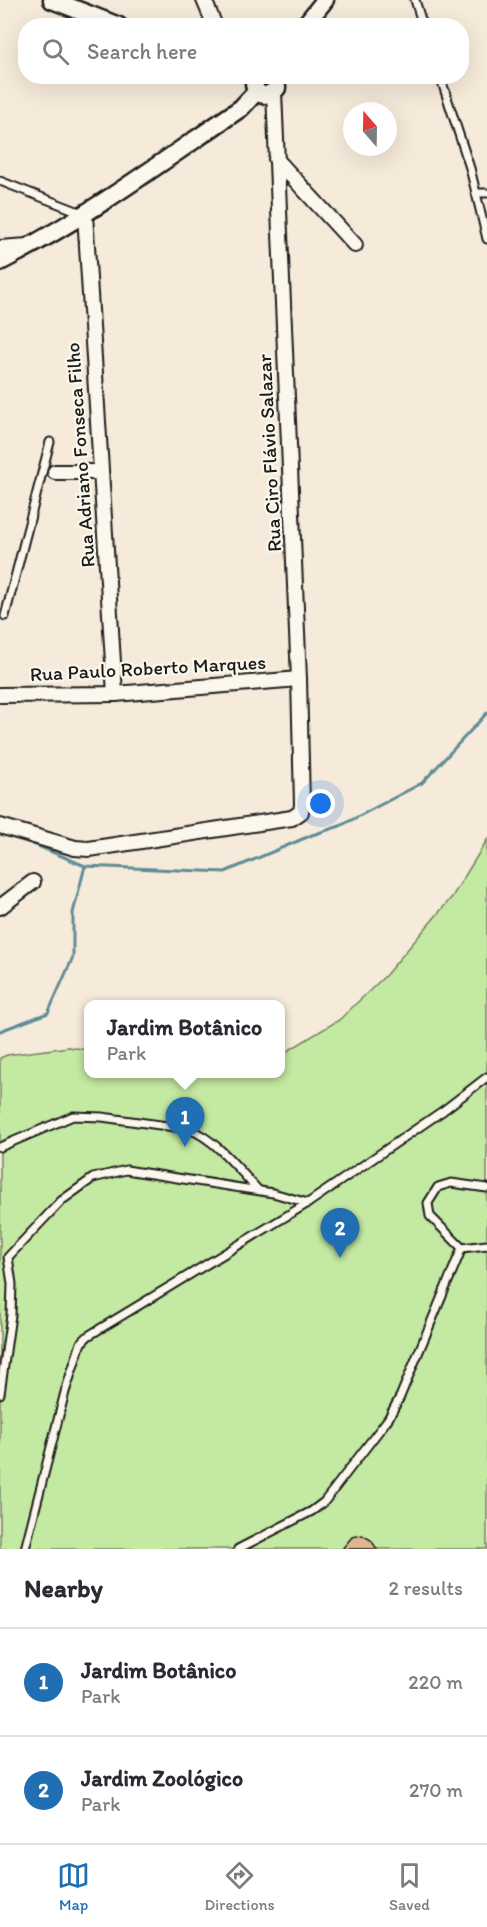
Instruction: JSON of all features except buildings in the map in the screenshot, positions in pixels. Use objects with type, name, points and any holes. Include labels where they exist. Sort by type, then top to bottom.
[{"type":"street","points":[[52,0],[98,18]]},
{"type":"street","points":[[204,0],[211,18]]},
{"type":"street","points":[[310,18],[325,0]]},
{"type":"street","points":[[0,262],[32,246],[85,214],[242,108],[262,84]]},
{"type":"street","name":"Rua Ciro Flávio Salazar","points":[[0,826],[75,848],[89,849],[292,818],[301,812],[299,679],[276,159],[264,84]]},
{"type":"street","points":[[276,159],[355,245]]},
{"type":"street","name":"Rua Adriano Fonseca Filho","points":[[85,214],[115,693]]},
{"type":"street","points":[[0,248],[32,246]]},
{"type":"street","points":[[49,471],[101,472]]},
{"type":"street","name":"Rua Paulo Roberto Marques","points":[[0,695],[115,693],[299,679]]},
{"type":"street","points":[[0,908],[33,882]]},
{"type":"lane","points":[[415,0],[421,18]]},
{"type":"lane","points":[[443,84],[470,168],[487,239]]},
{"type":"lane","points":[[0,181],[85,214]]},
{"type":"lane","points":[[476,193],[487,193]]},
{"type":"lane","points":[[5,616],[49,471],[50,442]]},
{"type":"lane","points":[[25,1549],[65,1392],[81,1343],[88,1336],[308,1203],[444,1110],[487,1077]]},
{"type":"lane","points":[[0,1148],[73,1116],[102,1117],[189,1129],[201,1133],[213,1143],[258,1190]]},
{"type":"lane","points":[[0,1266],[61,1201],[93,1178],[126,1170],[258,1190],[308,1203]]},
{"type":"lane","points":[[462,1248],[430,1216],[428,1203],[438,1187],[451,1183],[487,1188]]},
{"type":"lane","points":[[462,1248],[487,1245]]},
{"type":"lane","points":[[238,1549],[312,1511],[324,1502],[388,1419],[400,1397],[462,1248]]},
{"type":"lane","points":[[0,1394],[11,1315],[12,1284],[8,1257]]},
{"type":"green space","points":[[487,840],[487,1549],[0,1549],[0,1058],[7,1055],[69,1047],[84,1049],[84,1078],[285,1078],[285,1053],[339,1020],[385,976],[452,897]]},
{"type":"waterway","points":[[24,840],[85,866],[225,872],[312,835],[340,826],[422,783],[487,713]]},
{"type":"waterway","points":[[0,1031],[48,1013],[73,957],[73,913],[85,866]]},
{"type":"place","name":"Jardim Botânico","points":[[185,1147]]},
{"type":"place","name":"Jardim Zoológico","points":[[340,1258]]}]
